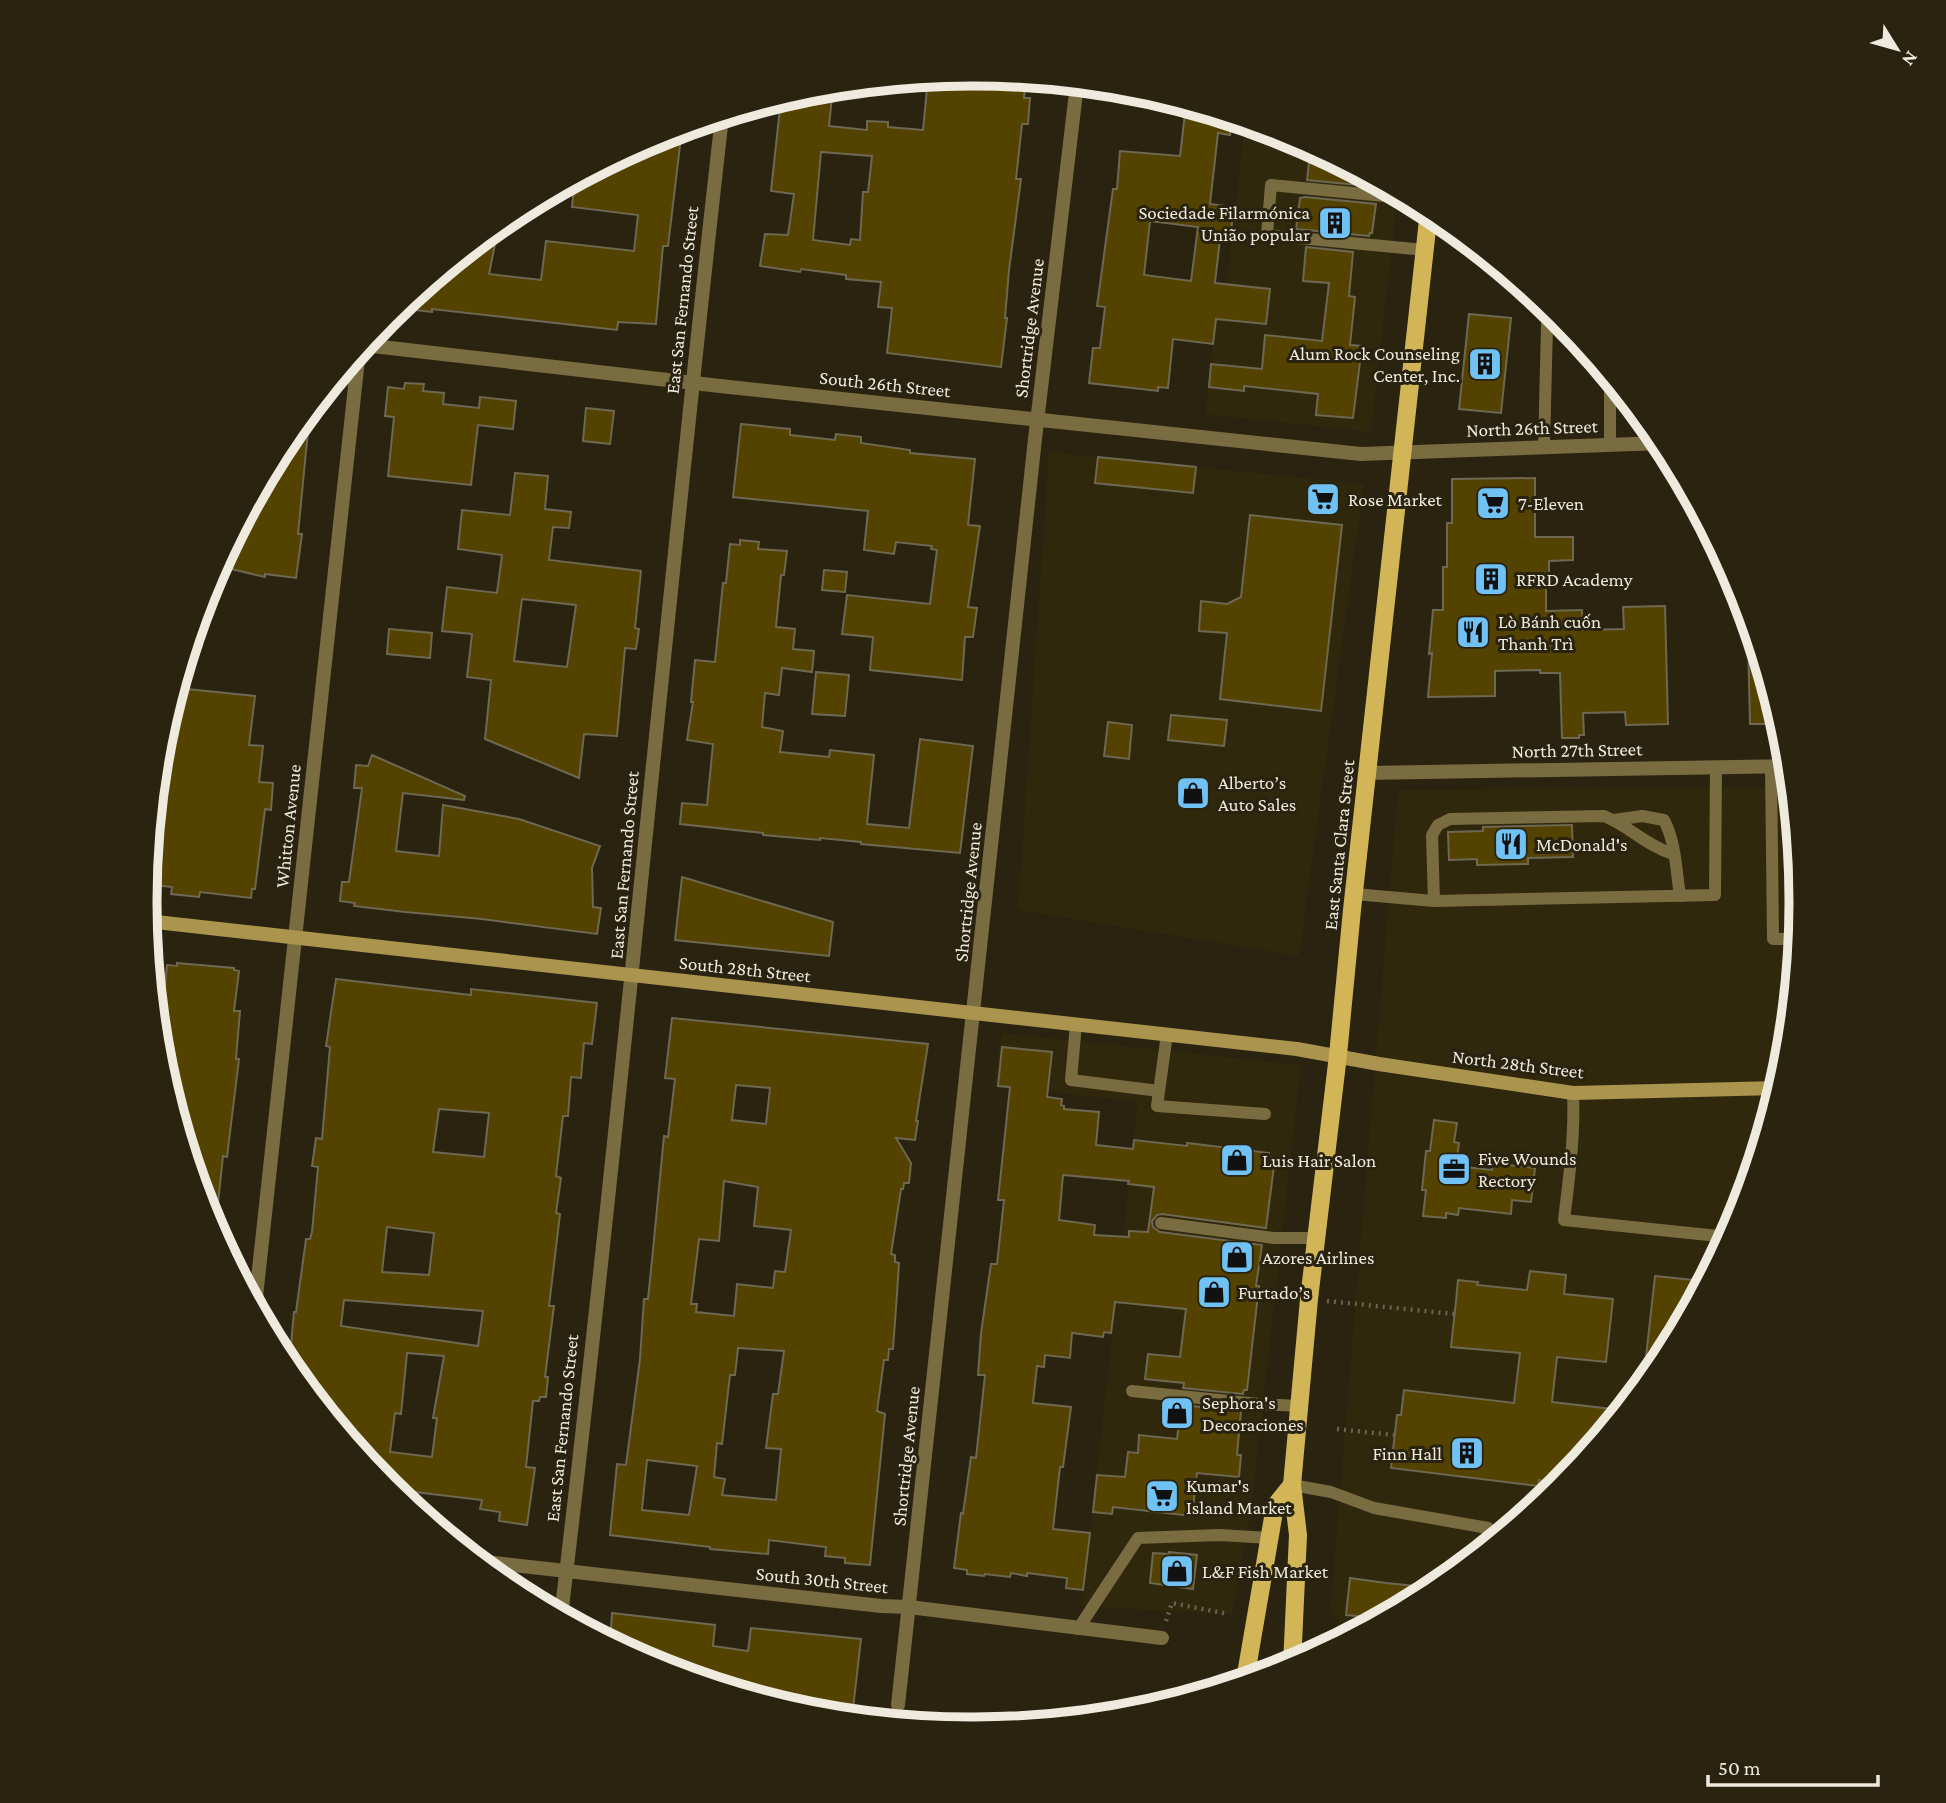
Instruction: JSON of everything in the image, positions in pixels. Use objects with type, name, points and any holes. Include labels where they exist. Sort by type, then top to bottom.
[{"type":"main road","name":"East Santa Clara Street","points":[[1293,1652],[1298,1535],[1292,1485],[1309,1299],[1428,224]]},
{"type":"main road","name":"East Santa Clara Street","points":[[1247,1669],[1275,1506],[1292,1485]]},
{"type":"street","name":"Shortridge Avenue","points":[[898,1704],[1037,419],[1076,93]]},
{"type":"street","name":"East San Fernando Street","points":[[562,1606],[633,976],[692,383],[721,126]]},
{"type":"street","name":"South 26th Street","points":[[376,346],[1360,454],[1402,453]]},
{"type":"street","name":"Whitton Avenue","points":[[257,1290],[357,367]]},
{"type":"street","name":"North 26th Street","points":[[1402,453],[1648,444]]},
{"type":"street","name":"North 27th Street","points":[[1368,773],[1777,766]]},
{"type":"street","name":"South 28th Street","points":[[158,922],[1338,1055]]},
{"type":"street","name":"North 28th Street","points":[[1338,1055],[1378,1064],[1573,1093],[1767,1088]]},
{"type":"street","name":"South 30th Street","points":[[496,1563],[909,1607],[1162,1638]]},
{"type":"lane","points":[[1382,196],[1271,185],[1267,235],[1425,250]]},
{"type":"lane","points":[[1544,447],[1548,323]]},
{"type":"lane","points":[[1610,393],[1610,445]]},
{"type":"lane","points":[[1771,766],[1773,939],[1788,939]]},
{"type":"lane","points":[[1354,894],[1434,901],[1715,895],[1716,767]]},
{"type":"lane","points":[[1434,901],[1432,835],[1444,821],[1450,819],[1604,816],[1657,849],[1673,854]]},
{"type":"lane","points":[[1614,820],[1642,816],[1664,820],[1673,837],[1680,896]]},
{"type":"lane","points":[[1076,1024],[1071,1080],[1159,1091]]},
{"type":"lane","points":[[1167,1034],[1157,1106],[1265,1114]]},
{"type":"lane","points":[[1573,1093],[1572,1153],[1564,1220],[1717,1236]]},
{"type":"lane","points":[[1161,1223],[1275,1238],[1316,1238]]},
{"type":"lane","points":[[1132,1391],[1299,1406]]},
{"type":"lane","points":[[1292,1485],[1331,1492],[1374,1508],[1488,1528],[1488,1534]]},
{"type":"lane","points":[[1078,1629],[1138,1538],[1219,1535],[1270,1538]]},
{"type":"path","points":[[1309,1299],[1454,1314]]},
{"type":"path","points":[[1337,1429],[1394,1436]]},
{"type":"path","points":[[1162,1638],[1172,1603],[1228,1614]]},
{"type":"shaded area","points":[[1244,132],[1334,170],[1397,205],[1371,432],[1205,414],[1216,322],[1227,282]]},
{"type":"shaded area","points":[[1049,452],[1364,484],[1299,956],[1018,910]]},
{"type":"shaded area","points":[[1781,787],[1787,848],[1787,955],[1773,1061],[1745,1164],[1727,1214],[1705,1262],[1651,1355],[1586,1439],[1511,1515],[1470,1549],[1426,1580],[1344,1627],[1330,1613],[1398,790]]},
{"type":"shaded area","points":[[1002,1033],[1301,1065],[1251,1511],[1232,1615],[1082,1606],[1138,1101],[993,1087]]},
{"type":"building","points":[[927,87],[1025,87],[1024,98],[1030,98],[1028,124],[1022,124],[1016,179],[1021,179],[1009,270],[1001,367],[887,353],[892,308],[878,307],[881,282],[846,279],[846,275],[801,269],[800,272],[760,266],[765,234],[788,235],[794,194],[771,191],[780,110],[832,98],[829,126],[867,130],[867,121],[888,122],[888,127],[923,130]],"holes":[[[821,152],[872,156],[868,192],[863,192],[860,240],[851,239],[850,245],[813,240]]]},
{"type":"building","points":[[1185,114],[1231,128],[1230,135],[1218,133],[1210,204],[1234,207],[1230,240],[1220,239],[1215,283],[1270,289],[1266,324],[1216,319],[1213,344],[1173,339],[1168,388],[1158,387],[1158,391],[1089,383],[1093,348],[1100,348],[1105,307],[1097,306],[1113,189],[1117,189],[1120,151],[1180,156]],"holes":[[[1150,221],[1198,227],[1191,281],[1144,275]]]},
{"type":"building","points":[[681,141],[668,246],[663,246],[656,324],[618,322],[617,330],[432,309],[432,312],[412,310],[491,244],[495,244],[489,274],[541,280],[546,241],[634,251],[638,215],[572,207],[574,190],[612,170]]},
{"type":"building","points":[[1309,159],[1363,186],[1307,180]]},
{"type":"building","name":"Sociedade Filarmónica União popular","points":[[1300,198],[1376,204],[1372,233],[1369,236],[1296,229]]},
{"type":"building","points":[[1306,247],[1353,252],[1349,296],[1355,297],[1350,345],[1362,346],[1353,418],[1316,415],[1318,394],[1244,386],[1244,391],[1209,387],[1211,364],[1262,369],[1265,335],[1322,341],[1329,283],[1303,281]]},
{"type":"building","name":"Alum Rock Counseling Center, Inc.","points":[[1469,314],[1511,318],[1501,413],[1459,409]]},
{"type":"building","points":[[405,383],[424,384],[423,391],[444,393],[443,404],[479,408],[480,397],[516,401],[513,429],[478,425],[471,485],[388,476],[394,417],[385,416],[388,387],[404,389]]},
{"type":"building","points":[[586,408],[614,411],[610,444],[583,441]]},
{"type":"building","points":[[741,424],[790,429],[790,435],[835,440],[836,434],[861,437],[861,443],[910,450],[910,453],[975,459],[968,525],[980,526],[968,607],[977,608],[973,637],[965,637],[962,680],[870,670],[873,637],[842,634],[847,595],[930,604],[937,550],[931,549],[932,546],[896,542],[894,554],[864,550],[868,511],[733,497]]},
{"type":"building","points":[[308,430],[298,534],[302,534],[296,578],[265,574],[265,577],[231,569],[241,541],[267,494]]},
{"type":"building","points":[[1098,457],[1196,467],[1193,493],[1095,483]]},
{"type":"building","points":[[515,473],[548,476],[545,509],[571,512],[569,528],[553,527],[549,560],[641,571],[635,628],[639,629],[636,649],[625,648],[617,736],[584,734],[579,778],[485,739],[491,680],[467,677],[472,634],[442,631],[447,587],[497,593],[502,555],[458,549],[462,510],[510,515]],"holes":[[[522,599],[576,605],[567,667],[514,661]]]},
{"type":"building","points":[[1535,478],[1535,537],[1573,537],[1573,560],[1549,561],[1549,573],[1546,573],[1546,611],[1582,610],[1583,630],[1624,629],[1623,607],[1665,606],[1668,724],[1626,725],[1625,712],[1583,713],[1584,735],[1579,735],[1579,738],[1562,738],[1560,673],[1540,673],[1540,670],[1495,671],[1495,696],[1428,697],[1433,610],[1443,610],[1447,523],[1452,523],[1452,479]]},
{"type":"building","points":[[1250,515],[1342,525],[1321,711],[1220,699],[1227,633],[1199,631],[1201,601],[1227,604],[1241,597]]},
{"type":"building","points":[[740,540],[759,542],[758,549],[787,551],[784,575],[781,575],[776,627],[795,629],[793,649],[814,651],[812,672],[782,668],[779,695],[765,693],[762,727],[783,731],[780,752],[829,757],[830,750],[874,755],[867,824],[909,828],[920,739],[973,746],[960,853],[820,838],[763,835],[680,824],[682,803],[707,805],[713,744],[687,740],[693,702],[695,660],[715,662],[730,544],[740,545]]},
{"type":"building","points":[[824,570],[847,572],[845,592],[822,590]]},
{"type":"building","points":[[389,629],[432,633],[430,658],[387,654]]},
{"type":"building","points":[[1748,650],[1769,724],[1750,724]]},
{"type":"building","points":[[816,672],[849,675],[845,716],[812,714]]},
{"type":"building","points":[[185,689],[255,696],[249,745],[263,746],[259,782],[273,783],[271,810],[265,809],[255,889],[252,889],[251,898],[200,892],[199,897],[171,894],[172,887],[158,885],[159,848],[164,795]]},
{"type":"building","points":[[1171,715],[1227,720],[1224,746],[1168,740]]},
{"type":"building","points":[[1108,722],[1132,725],[1129,759],[1104,756]]},
{"type":"building","points":[[372,755],[465,796],[464,800],[403,793],[396,851],[439,856],[443,805],[519,819],[600,846],[592,868],[593,907],[601,908],[597,934],[354,906],[355,903],[340,901],[342,882],[349,882],[362,788],[354,788],[356,765],[368,766]]},
{"type":"building","name":"McDonald's","points":[[1572,825],[1573,857],[1528,858],[1528,864],[1477,865],[1477,859],[1449,860],[1448,832],[1483,831],[1483,827]]},
{"type":"building","points":[[682,877],[833,922],[829,956],[675,940]]},
{"type":"building","points":[[177,963],[234,968],[239,971],[234,1011],[240,1011],[236,1059],[239,1059],[227,1157],[223,1156],[217,1209],[185,1113],[164,1008],[163,994],[167,965],[177,966]]},
{"type":"building","points":[[336,979],[471,995],[471,989],[597,1003],[592,1044],[584,1043],[581,1078],[571,1077],[568,1116],[563,1116],[556,1176],[561,1178],[556,1213],[560,1214],[549,1306],[554,1306],[545,1377],[548,1377],[546,1397],[533,1401],[526,1467],[535,1468],[527,1525],[499,1521],[500,1512],[480,1509],[482,1500],[410,1491],[360,1439],[326,1398],[291,1348],[306,1239],[310,1239],[312,1232],[318,1167],[312,1166],[316,1138],[322,1139],[330,1047],[326,1046]],"holes":[[[439,1109],[489,1113],[484,1157],[433,1152]],[[387,1227],[434,1233],[429,1275],[382,1272]],[[344,1300],[483,1311],[478,1346],[341,1326]],[[407,1353],[444,1356],[433,1418],[437,1418],[432,1457],[390,1452],[395,1413],[401,1414]]]},
{"type":"building","points":[[672,1018],[928,1044],[915,1140],[896,1138],[911,1163],[909,1183],[904,1183],[901,1189],[891,1254],[895,1255],[895,1262],[899,1263],[897,1294],[893,1349],[889,1349],[888,1360],[884,1360],[877,1411],[885,1414],[870,1565],[845,1563],[845,1558],[825,1556],[826,1547],[769,1540],[768,1554],[610,1535],[617,1464],[626,1465],[640,1359],[644,1299],[648,1299],[664,1136],[668,1137],[675,1079],[665,1078]],"holes":[[[736,1085],[770,1088],[766,1124],[732,1120]],[[724,1181],[758,1187],[754,1226],[791,1230],[785,1272],[775,1271],[773,1288],[737,1284],[734,1316],[696,1312],[697,1304],[691,1304],[699,1239],[719,1241]],[[738,1348],[784,1351],[778,1394],[773,1394],[766,1448],[781,1449],[776,1500],[722,1495],[725,1479],[714,1477],[717,1443],[722,1444],[730,1375],[735,1375]],[[647,1460],[697,1466],[689,1515],[642,1510]]]},
{"type":"building","points":[[1002,1047],[1052,1052],[1047,1097],[1062,1099],[1061,1105],[1064,1109],[1099,1112],[1096,1145],[1133,1149],[1134,1140],[1187,1146],[1187,1143],[1269,1153],[1268,1157],[1275,1158],[1266,1228],[1162,1214],[1152,1221],[1153,1227],[1160,1232],[1262,1245],[1247,1390],[1244,1390],[1243,1394],[1183,1388],[1184,1383],[1145,1379],[1148,1354],[1180,1357],[1186,1309],[1115,1302],[1111,1333],[1104,1332],[1103,1337],[1072,1333],[1070,1358],[1045,1355],[1044,1367],[1037,1366],[1033,1403],[1071,1407],[1063,1467],[1060,1467],[1053,1529],[1090,1533],[1083,1590],[1066,1588],[1067,1578],[1027,1573],[1027,1576],[1011,1573],[1010,1577],[984,1576],[967,1574],[967,1570],[954,1568],[971,1457],[976,1458],[985,1375],[978,1375],[981,1333],[991,1264],[997,1264],[1004,1200],[998,1200],[1010,1087],[998,1086]],"holes":[[[1063,1175],[1129,1181],[1128,1184],[1154,1187],[1148,1232],[1129,1231],[1129,1237],[1094,1235],[1095,1225],[1059,1220]]]},
{"type":"building","name":"Five Wounds Rectory","points":[[1434,1120],[1457,1123],[1454,1142],[1459,1143],[1456,1166],[1492,1170],[1493,1163],[1535,1168],[1531,1202],[1512,1200],[1511,1214],[1459,1208],[1458,1215],[1446,1213],[1446,1218],[1423,1216],[1426,1190],[1422,1190],[1426,1151],[1430,1151]]},
{"type":"building","points":[[1530,1271],[1566,1275],[1564,1294],[1613,1299],[1606,1362],[1557,1357],[1552,1402],[1611,1409],[1550,1478],[1547,1481],[1539,1480],[1538,1486],[1391,1468],[1397,1415],[1401,1415],[1404,1390],[1514,1403],[1520,1353],[1451,1347],[1458,1280],[1478,1282],[1477,1285],[1527,1290]]},
{"type":"building","points":[[1655,1276],[1695,1280],[1679,1309],[1645,1363]]},
{"type":"building","points":[[1181,1405],[1241,1411],[1237,1455],[1241,1455],[1239,1477],[1197,1473],[1192,1516],[1113,1507],[1112,1514],[1093,1512],[1097,1475],[1125,1477],[1128,1452],[1138,1453],[1139,1435],[1177,1439]]},
{"type":"building","name":"L&F Fish Market","points":[[1153,1553],[1197,1555],[1193,1589],[1150,1583]]},
{"type":"building","points":[[1350,1578],[1416,1586],[1365,1617],[1346,1615]]},
{"type":"building","points":[[612,1613],[715,1625],[713,1646],[748,1651],[751,1628],[861,1639],[853,1708],[814,1702],[711,1674],[611,1632]]},
{"type":"place","name":"Sociedade Filarmónica União popular","points":[[1335,223]]},
{"type":"place","name":"Alum Rock Counseling Center, Inc.","points":[[1485,364]]},
{"type":"place","name":"Rose Market","points":[[1323,499]]},
{"type":"place","name":"7-Eleven","points":[[1493,503]]},
{"type":"place","name":"RFRD Academy","points":[[1491,579]]},
{"type":"place","name":"Lò Bánh cuốn Thanh Trì","points":[[1473,632]]},
{"type":"place","name":"Alberto’s Auto Sales","points":[[1193,793]]},
{"type":"place","name":"McDonald's","points":[[1511,844]]},
{"type":"place","name":"Luis Hair Salon","points":[[1237,1160]]},
{"type":"place","name":"Five Wounds Rectory","points":[[1454,1169]]},
{"type":"place","name":"Azores Airlines","points":[[1237,1257]]},
{"type":"place","name":"Furtado’s","points":[[1214,1292]]},
{"type":"place","name":"Sephora's Decoraciones","points":[[1177,1413]]},
{"type":"place","name":"Finn Hall","points":[[1467,1453]]},
{"type":"place","name":"Kumar's Island Market","points":[[1162,1496]]},
{"type":"place","name":"L&F Fish Market","points":[[1177,1571]]}]
